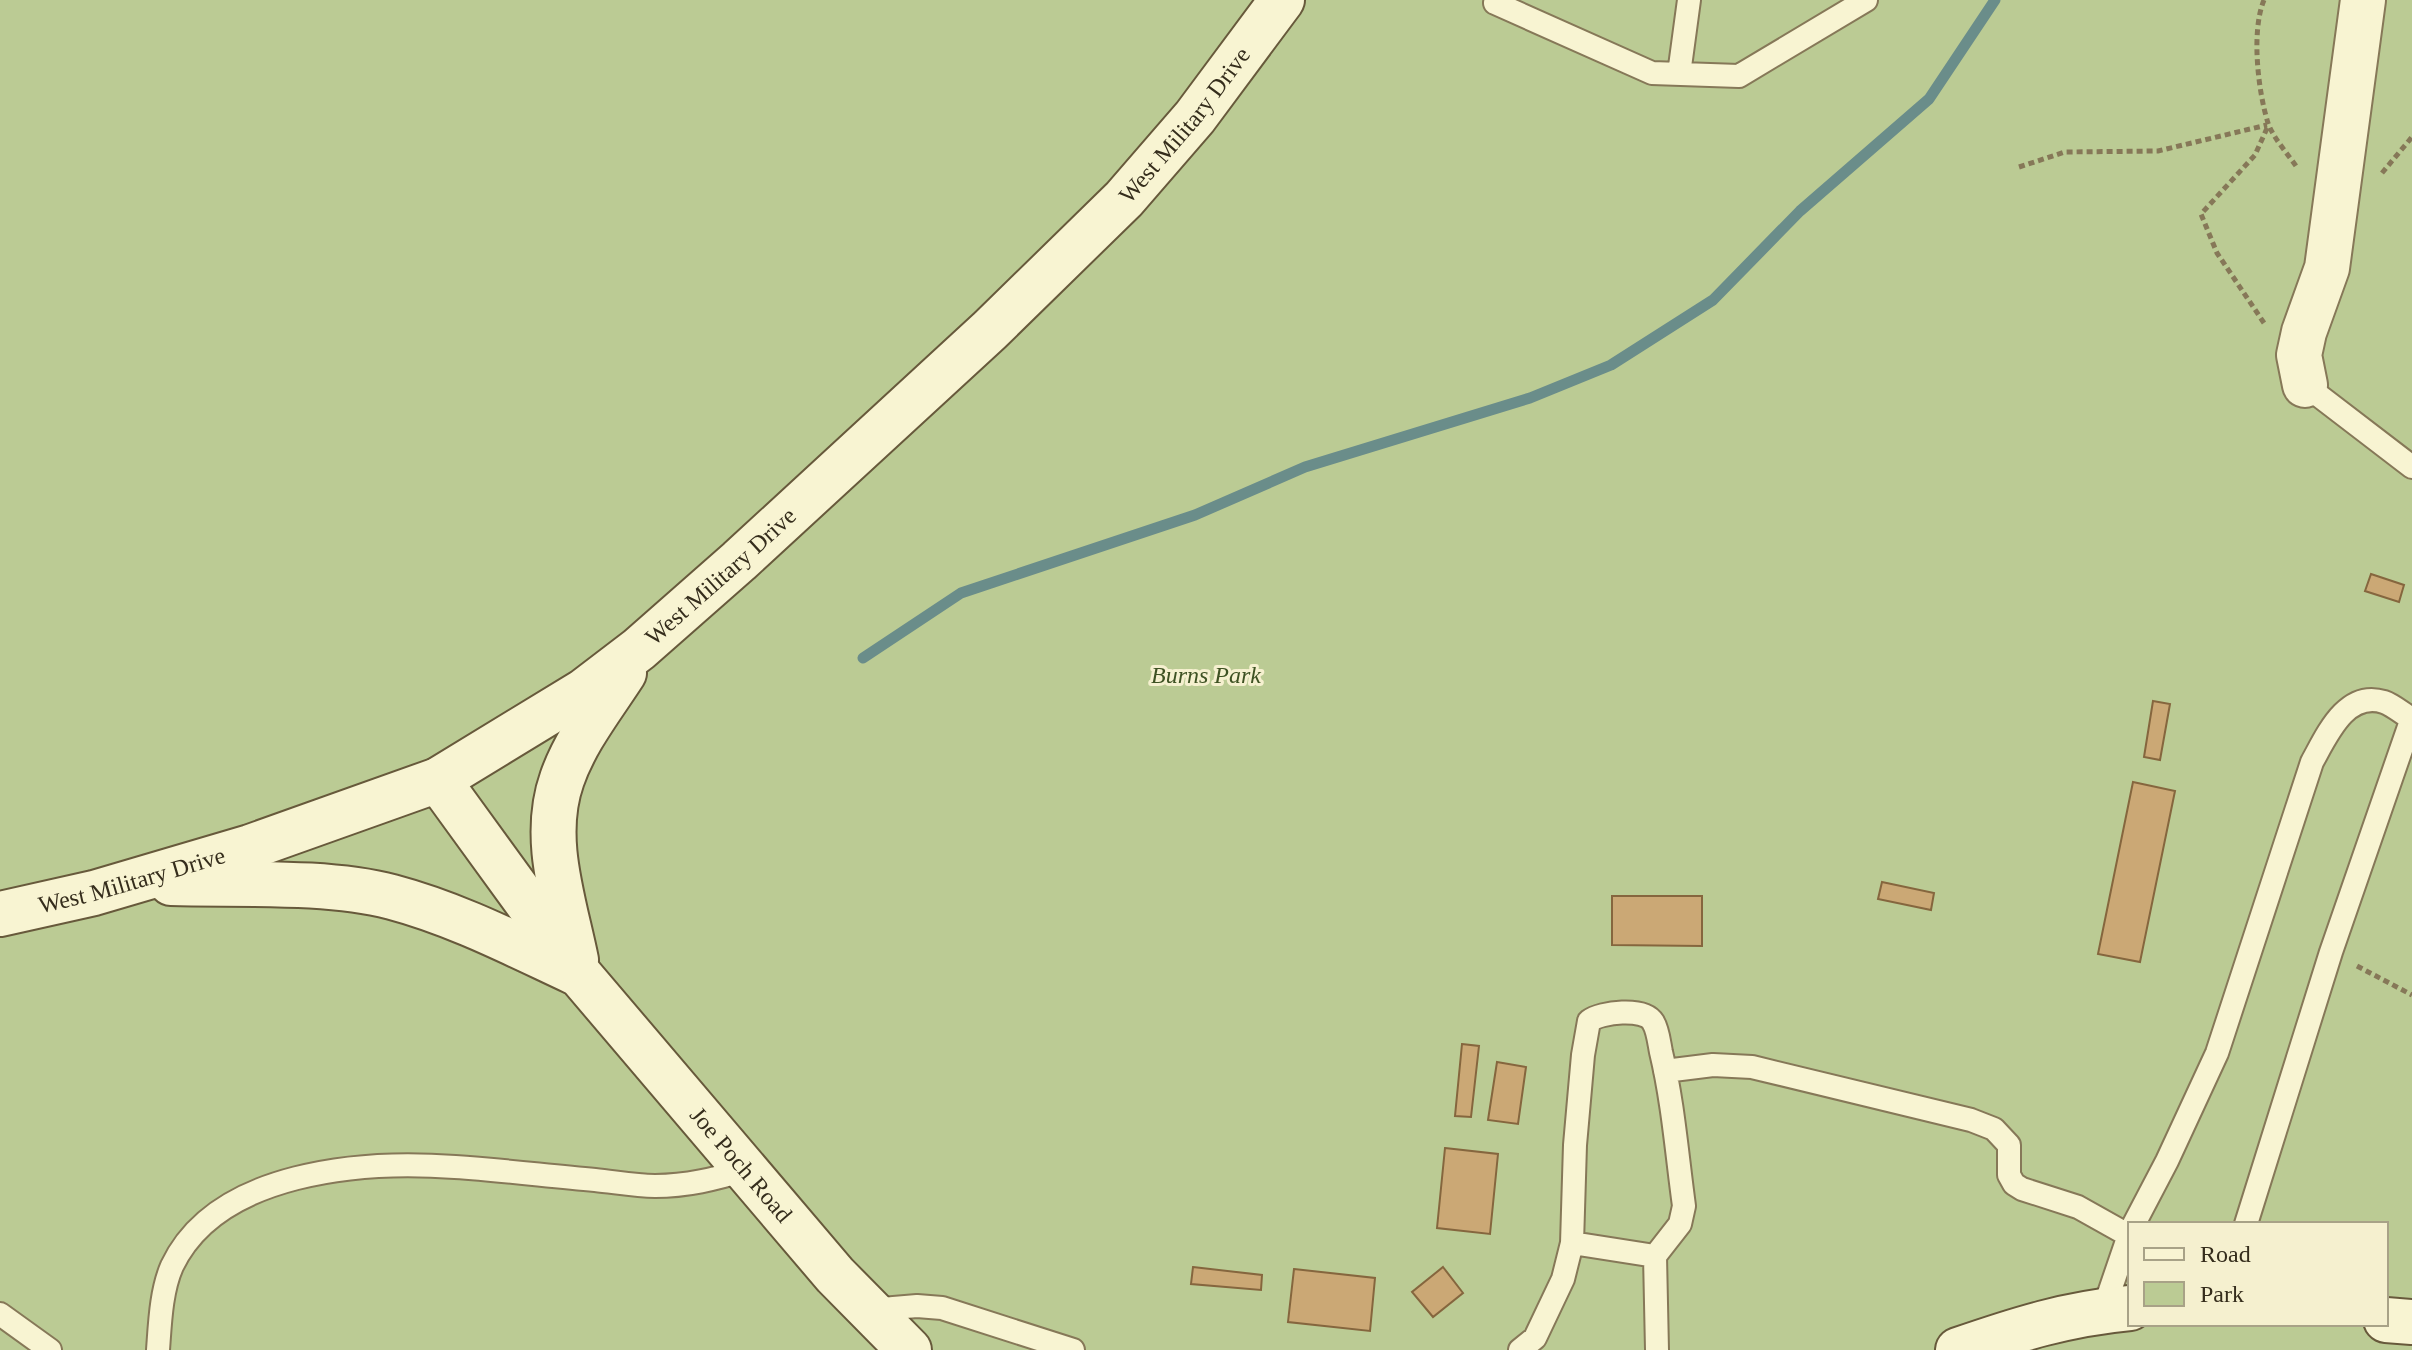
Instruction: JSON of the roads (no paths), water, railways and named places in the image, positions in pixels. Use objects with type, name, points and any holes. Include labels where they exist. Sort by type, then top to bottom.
[{"type":"street","name":"West Military Drive","points":[[0,914],[250,847],[438,780],[584,691],[639,649],[979,341],[1124,199],[1195,117],[1282,0]]},
{"type":"street","points":[[2305,385],[2299,355],[2327,268],[2363,0]]},
{"type":"street","name":"Joe Poch Road","points":[[579,974],[553,847],[553,818],[561,779],[577,746],[639,649]]},
{"type":"street","name":"Joe Poch Road","points":[[438,780],[579,974],[835,1275],[909,1350]]},
{"type":"street","name":"Joe Poch Road","points":[[128,882],[326,887],[389,896],[458,917],[579,974]]},
{"type":"street","points":[[1958,1350],[2034,1324],[2117,1310]]},
{"type":"street","points":[[2388,1320],[2412,1322]]},
{"type":"lane","points":[[1497,0],[1495,3],[1652,73],[1739,76],[1866,0]]},
{"type":"lane","points":[[1679,74],[1689,0]]},
{"type":"lane","points":[[2305,385],[2408,454]]},
{"type":"lane","points":[[2135,1222],[2217,1053],[2312,762],[2333,725],[2350,706],[2366,700],[2384,702],[2412,719],[2331,952],[2247,1222]]},
{"type":"lane","points":[[1520,1350],[1535,1338],[1563,1279],[1572,1243],[1575,1145],[1589,1021],[1597,1015],[1615,1013],[1640,1013],[1654,1023],[1665,1071],[1684,1206],[1680,1224],[1655,1256],[1657,1350]]},
{"type":"lane","points":[[1665,1071],[1713,1065],[1752,1067],[1971,1120],[1994,1129],[2009,1145],[2009,1175],[2014,1184],[2128,1229]]},
{"type":"lane","points":[[158,1350],[171,1269],[187,1239],[215,1214],[250,1193],[291,1179],[375,1167],[452,1166],[666,1186],[703,1182],[745,1170]]},
{"type":"lane","points":[[1572,1243],[1655,1256]]},
{"type":"lane","points":[[2117,1310],[2128,1247]]},
{"type":"lane","points":[[869,1310],[917,1306],[942,1308],[1073,1350]]},
{"type":"lane","points":[[0,1314],[50,1350]]},
{"type":"waterway","points":[[863,658],[961,593],[1195,515],[1305,467],[1530,398],[1611,365],[1713,300],[1800,211],[1929,99],[1995,0]]},
{"type":"park label","name":"Burns Park","points":[[1206,675]]}]
